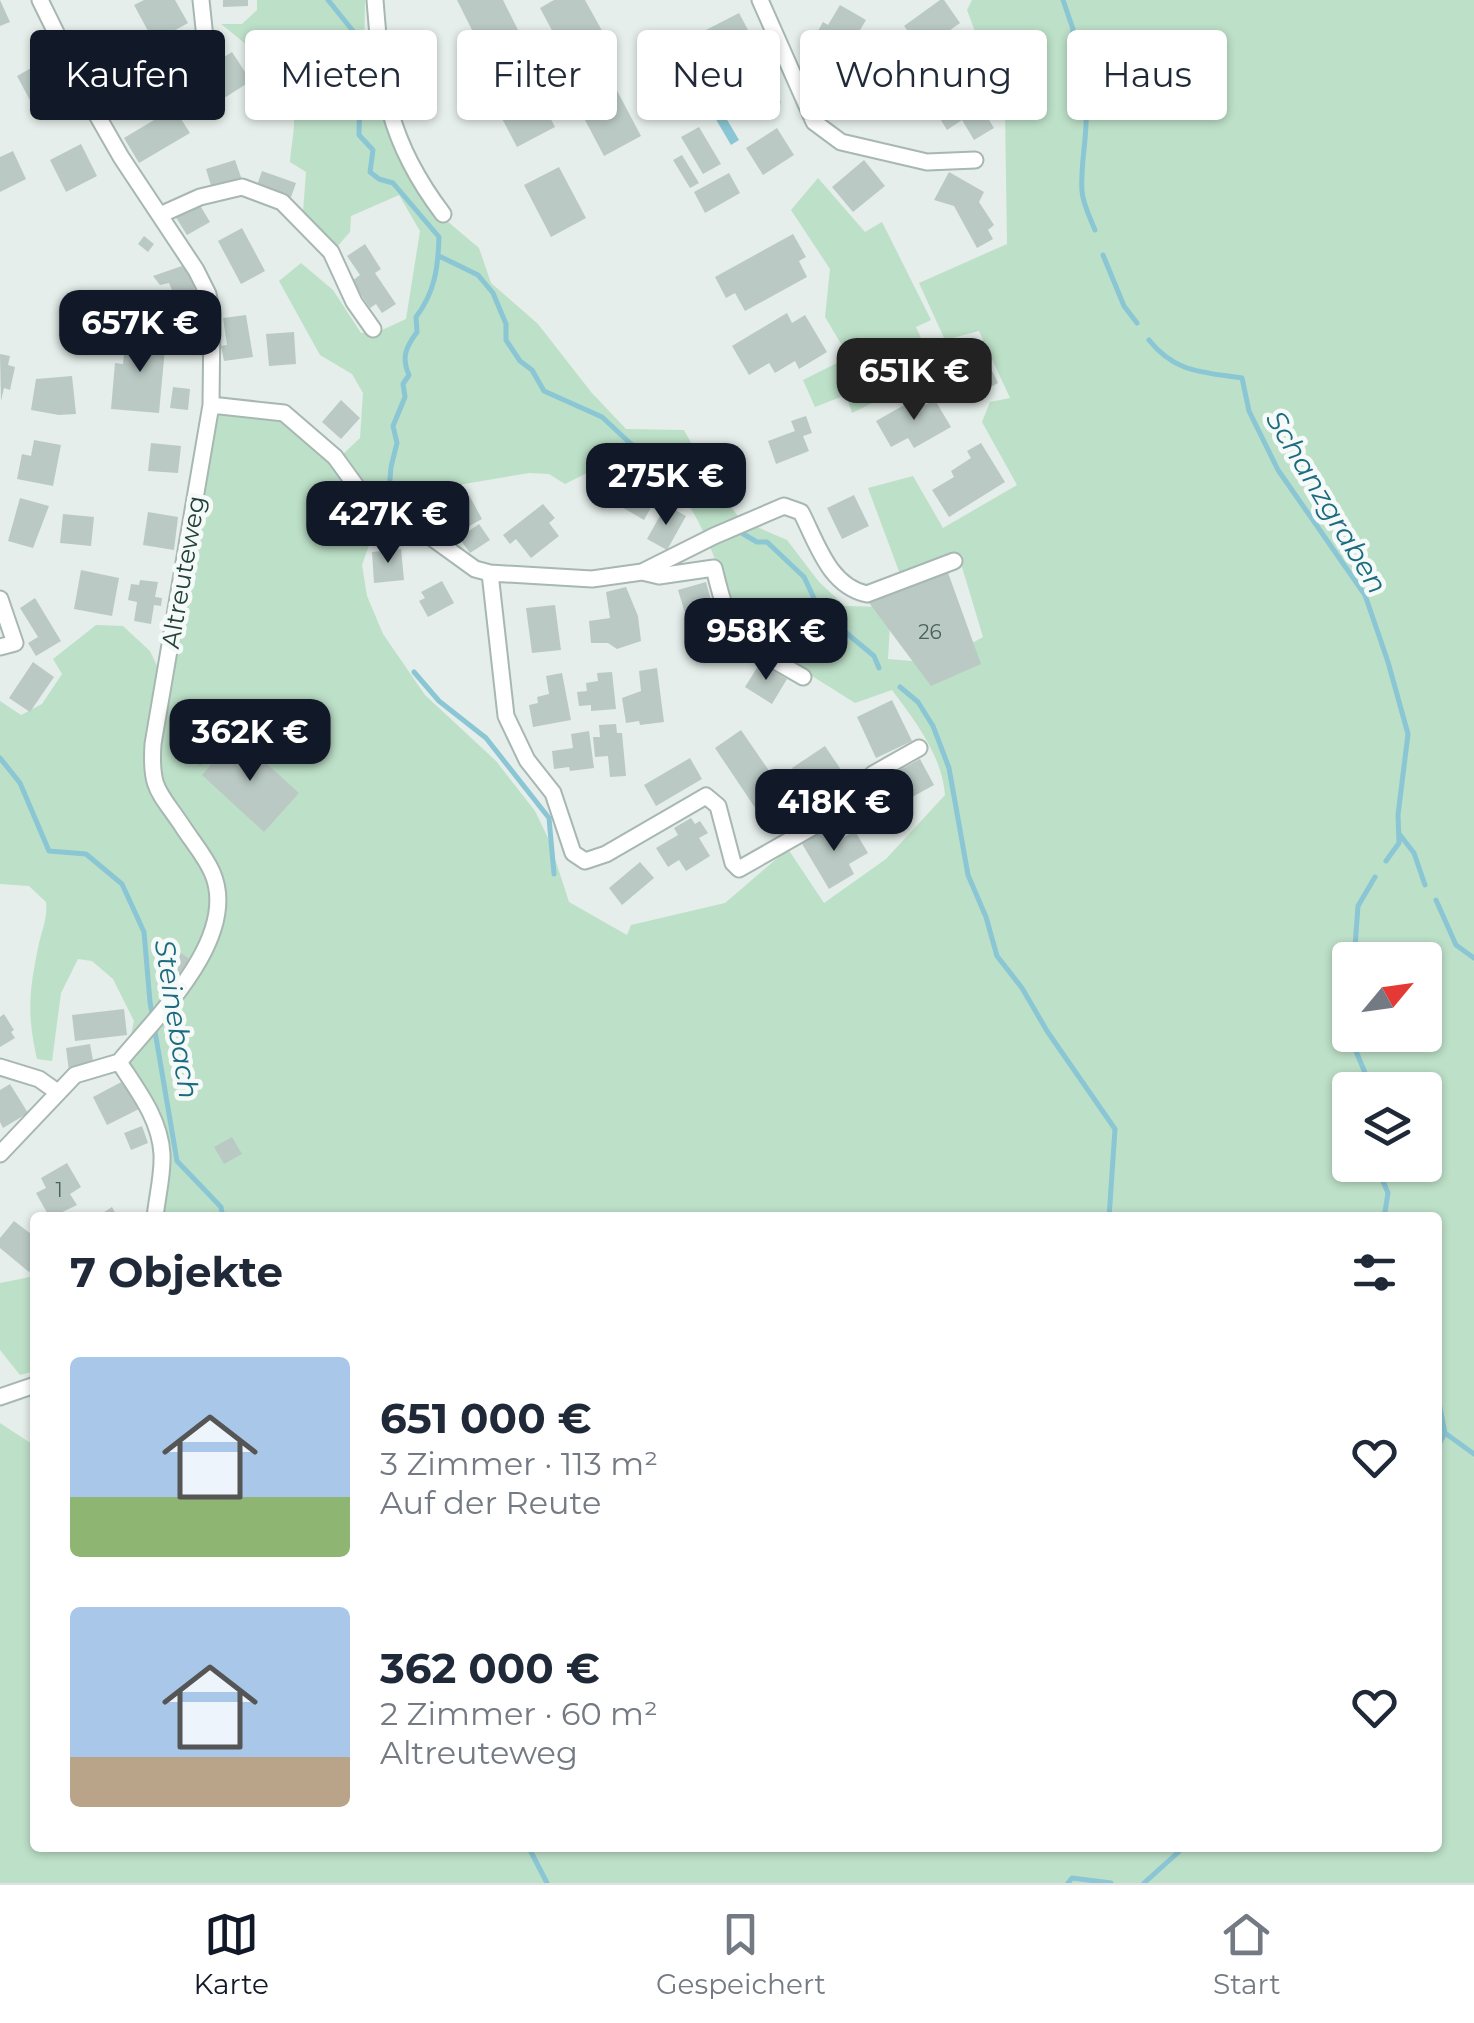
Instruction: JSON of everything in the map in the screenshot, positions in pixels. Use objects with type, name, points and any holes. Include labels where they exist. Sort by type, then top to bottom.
[{"type":"street","name":"Altreuteweg","points":[[40,0],[93,108],[208,294],[212,315],[211,405],[152,744],[151,774],[159,796],[213,874],[218,910],[214,928],[194,966],[118,1062]]},
{"type":"street","points":[[201,0],[204,30]]},
{"type":"street","points":[[374,0],[393,129],[420,183],[443,214]]},
{"type":"street","points":[[760,0],[814,122],[840,142],[927,162],[975,160]]},
{"type":"street","points":[[160,215],[200,196],[242,187],[282,202],[331,252],[354,302],[372,329]]},
{"type":"street","points":[[211,405],[284,413],[335,457],[372,508],[421,530],[475,569],[490,573],[592,580],[642,572],[784,506],[800,512],[834,576],[853,592],[867,594],[954,561]]},
{"type":"street","points":[[642,572],[660,576],[714,568],[731,627],[737,635],[803,677]]},
{"type":"street","points":[[490,573],[506,716],[526,760],[553,793],[572,853],[585,861],[606,854],[706,796],[718,806],[733,863],[740,869],[834,815],[873,774],[919,748]]},
{"type":"street","points":[[0,599],[15,643],[0,647]]},
{"type":"street","points":[[0,1154],[75,1075],[118,1062],[146,1103],[158,1132],[161,1165],[156,1212]]},
{"type":"street","points":[[0,1068],[39,1079],[56,1091]]},
{"type":"street","points":[[0,1397],[30,1386]]},
{"type":"green space","points":[[257,0],[365,0],[365,30],[245,30],[245,44],[221,24],[242,24],[257,10]]},
{"type":"green space","points":[[972,0],[1474,0],[1474,1883],[0,1883],[0,1423],[30,1443],[30,1852],[1442,1852],[1442,1212],[164,1212],[168,1175],[156,1106],[125,1063],[134,1021],[113,979],[92,961],[78,959],[61,993],[52,1061],[37,1059],[31,991],[46,902],[29,886],[0,884],[0,701],[21,715],[42,704],[62,674],[53,659],[96,625],[123,626],[150,651],[157,666],[163,667],[217,413],[278,419],[334,463],[369,515],[373,534],[362,565],[367,596],[383,634],[425,695],[496,761],[535,811],[569,902],[627,935],[631,925],[725,903],[788,849],[824,903],[886,859],[945,795],[933,752],[892,690],[855,703],[759,636],[736,606],[692,510],[677,489],[658,473],[635,465],[607,465],[565,484],[549,474],[529,473],[375,499],[342,455],[360,438],[363,393],[352,374],[320,355],[279,281],[301,263],[333,290],[361,333],[382,330],[406,319],[420,231],[399,195],[351,216],[350,232],[336,248],[303,212],[306,172],[290,162],[294,120],[385,120],[434,210],[479,248],[491,283],[538,324],[591,392],[626,429],[684,430],[715,486],[741,520],[787,540],[819,582],[845,606],[891,607],[888,659],[935,663],[983,637],[962,567],[945,561],[900,574],[868,488],[913,476],[943,528],[1017,485],[982,422],[990,402],[1010,398],[979,331],[945,340],[919,283],[1007,244],[1005,120],[1047,120],[1047,30],[974,30],[967,10]]},
{"type":"green space","points":[[818,178],[865,232],[882,222],[931,320],[916,327],[936,371],[852,413],[846,395],[815,407],[803,380],[849,357],[825,317],[830,269],[791,210]]},
{"type":"green space","points":[[30,1277],[30,1372],[20,1375],[0,1350],[0,1283]]},
{"type":"water","points":[[716,120],[727,120],[739,140],[731,145]]},
{"type":"building","points":[[0,0],[10,22],[0,26]]},
{"type":"building","points":[[144,0],[175,0],[188,23],[175,30],[148,30],[134,5]]},
{"type":"building","points":[[223,0],[248,0],[248,6],[223,7]]},
{"type":"building","points":[[457,0],[503,0],[518,30],[472,30]]},
{"type":"building","points":[[554,0],[585,0],[602,30],[552,30],[540,8]]},
{"type":"building","points":[[940,0],[944,0],[960,23],[950,30],[907,30],[904,26]]},
{"type":"building","points":[[840,5],[866,20],[860,30],[818,30],[823,22],[828,25]]},
{"type":"building","points":[[739,13],[748,30],[706,30]]},
{"type":"building","points":[[232,52],[245,72],[245,85],[225,97],[225,56]]},
{"type":"building","points":[[30,69],[30,100],[17,76]]},
{"type":"building","points":[[617,91],[641,136],[604,156],[585,120],[617,120]]},
{"type":"building","points":[[154,120],[182,120],[190,133],[139,163],[124,138]]},
{"type":"building","points":[[503,120],[551,120],[555,127],[517,147]]},
{"type":"building","points":[[941,120],[962,120],[947,130]]},
{"type":"building","points":[[962,120],[989,120],[994,128],[974,140]]},
{"type":"building","points":[[699,127],[721,164],[703,174],[681,137]]},
{"type":"building","points":[[777,128],[794,155],[763,175],[746,148]]},
{"type":"building","points":[[81,144],[97,176],[66,192],[50,160]]},
{"type":"building","points":[[13,151],[26,179],[0,192],[0,157]]},
{"type":"building","points":[[682,155],[699,183],[690,188],[673,160]]},
{"type":"building","points":[[235,160],[242,180],[212,189],[206,169]]},
{"type":"building","points":[[864,160],[885,186],[853,212],[832,187]]},
{"type":"building","points":[[559,167],[586,218],[551,237],[524,185]]},
{"type":"building","points":[[262,171],[296,183],[290,200],[256,188]]},
{"type":"building","points":[[949,172],[984,192],[979,202],[994,225],[988,230],[993,239],[977,248],[954,206],[934,200]]},
{"type":"building","points":[[729,173],[740,193],[705,213],[694,192]]},
{"type":"building","points":[[198,202],[210,222],[187,235],[175,216]]},
{"type":"building","points":[[242,228],[265,271],[241,284],[218,241]]},
{"type":"building","points":[[793,234],[806,257],[799,261],[807,277],[745,311],[735,293],[726,298],[715,277]]},
{"type":"building","points":[[144,236],[154,244],[148,252],[138,244]]},
{"type":"building","points":[[365,244],[381,269],[375,273],[396,304],[382,313],[376,304],[370,308],[352,281],[360,275],[347,256]]},
{"type":"building","points":[[185,265],[203,320],[188,328],[169,283],[160,285],[153,276]]},
{"type":"building","points":[[787,313],[792,323],[805,315],[827,352],[799,369],[795,361],[775,373],[769,363],[749,375],[732,346]]},
{"type":"building","points":[[246,315],[253,357],[224,361],[221,346],[227,345],[223,318]]},
{"type":"building","points":[[294,332],[296,364],[269,366],[266,334]]},
{"type":"building","points":[[126,334],[166,338],[159,413],[111,409],[115,363],[123,364]]},
{"type":"building","points":[[971,342],[978,357],[984,354],[998,383],[983,391],[975,374],[963,380],[950,352]]},
{"type":"building","points":[[0,354],[10,356],[8,365],[15,367],[10,390],[4,388],[1,401]]},
{"type":"building","points":[[72,376],[76,414],[31,410],[36,379]]},
{"type":"building","points":[[173,387],[190,389],[188,410],[170,408]]},
{"type":"building","points":[[920,396],[925,405],[935,400],[951,427],[914,448],[908,438],[891,447],[876,421]]},
{"type":"building","points":[[341,400],[360,418],[341,439],[322,422]]},
{"type":"building","points":[[806,416],[812,433],[803,436],[809,451],[776,464],[768,441],[795,431],[791,421]]},
{"type":"building","points":[[34,440],[61,445],[53,486],[17,479],[22,454],[31,456]]},
{"type":"building","points":[[151,443],[181,446],[178,473],[148,471]]},
{"type":"building","points":[[981,443],[1005,482],[949,517],[932,490],[954,477],[951,471],[971,458],[967,451]]},
{"type":"building","points":[[633,470],[662,487],[644,520],[615,503]]},
{"type":"building","points":[[469,495],[482,519],[449,537],[436,513]]},
{"type":"building","points":[[854,495],[869,526],[842,539],[827,508]]},
{"type":"building","points":[[20,498],[49,506],[33,548],[8,541]]},
{"type":"building","points":[[543,504],[555,518],[549,523],[559,536],[531,558],[516,539],[510,544],[503,535]]},
{"type":"building","points":[[666,505],[686,516],[667,550],[647,539]]},
{"type":"building","points":[[148,512],[178,517],[174,550],[143,545]]},
{"type":"building","points":[[63,514],[94,517],[91,546],[60,543]]},
{"type":"building","points":[[479,524],[490,540],[470,553],[459,538]]},
{"type":"building","points":[[401,549],[404,580],[374,583],[372,552]]},
{"type":"building","points":[[81,570],[119,578],[112,616],[74,609]]},
{"type":"building","points":[[947,570],[981,664],[931,686],[867,600]]},
{"type":"building","points":[[140,580],[158,582],[155,597],[162,598],[161,606],[154,605],[151,624],[134,621],[137,602],[128,600],[131,584],[139,585]]},
{"type":"building","points":[[442,581],[454,603],[428,617],[419,601],[425,598],[421,592]]},
{"type":"building","points":[[706,582],[714,611],[697,616],[695,610],[685,613],[678,590]]},
{"type":"building","points":[[626,587],[638,616],[641,641],[617,649],[608,643],[591,643],[589,621],[610,618],[606,592]]},
{"type":"building","points":[[35,598],[61,641],[36,656],[28,643],[38,637],[20,608]]},
{"type":"building","points":[[555,605],[561,650],[532,653],[526,608]]},
{"type":"building","points":[[33,662],[54,677],[30,712],[9,698]]},
{"type":"building","points":[[760,663],[787,679],[772,704],[745,687]]},
{"type":"building","points":[[657,668],[664,722],[626,723],[622,698],[641,691],[639,671]]},
{"type":"building","points":[[612,672],[616,709],[591,711],[591,705],[579,706],[577,692],[587,691],[586,683],[598,681],[597,673]]},
{"type":"building","points":[[562,673],[571,720],[533,727],[529,705],[538,703],[537,697],[549,694],[546,676]]},
{"type":"building","points":[[892,700],[912,741],[876,758],[857,717]]},
{"type":"building","points":[[202,712],[219,727],[211,735],[221,744],[200,766],[174,743]]},
{"type":"building","points":[[616,724],[617,733],[622,733],[626,776],[610,777],[608,756],[595,757],[593,737],[600,737],[599,725]]},
{"type":"building","points":[[741,730],[796,810],[784,822],[776,809],[762,818],[715,748]]},
{"type":"building","points":[[589,731],[594,768],[554,769],[552,751],[573,748],[571,734]]},
{"type":"building","points":[[236,736],[299,793],[264,832],[202,775]]},
{"type":"building","points":[[825,746],[848,780],[825,795],[821,789],[811,796],[792,768]]},
{"type":"building","points":[[690,758],[702,779],[656,806],[644,785]]},
{"type":"building","points":[[920,759],[934,785],[892,808],[878,782]]},
{"type":"building","points":[[691,818],[695,824],[700,821],[708,833],[699,838],[710,856],[686,871],[679,860],[668,867],[656,848],[678,835],[674,828]]},
{"type":"building","points":[[832,823],[841,839],[855,831],[868,853],[849,864],[854,874],[829,889],[801,842]]},
{"type":"building","points":[[640,862],[654,878],[622,905],[609,888]]},
{"type":"building","points":[[181,953],[192,961],[173,988],[162,979]]},
{"type":"building","points":[[124,1009],[127,1035],[75,1041],[72,1015]]},
{"type":"building","points":[[4,1014],[15,1038],[0,1047],[0,1017]]},
{"type":"building","points":[[90,1044],[94,1066],[69,1071],[66,1048]]},
{"type":"building","points":[[127,1079],[143,1107],[107,1125],[93,1097]]},
{"type":"building","points":[[10,1084],[28,1113],[3,1128],[0,1090]]},
{"type":"building","points":[[142,1126],[148,1143],[131,1150],[124,1133]]},
{"type":"building","points":[[232,1137],[242,1154],[224,1164],[214,1147]]},
{"type":"building","points":[[67,1163],[81,1187],[70,1194],[77,1205],[62,1212],[47,1212],[36,1193],[46,1188],[41,1178]]},
{"type":"building","points":[[14,1221],[30,1233],[29,1272],[0,1248],[0,1238]]},
{"type":"waterway","points":[[328,0],[353,31],[360,89],[359,135],[373,150],[370,172],[393,183],[439,237],[434,279],[416,317],[417,332],[406,352],[409,375],[403,384],[405,397],[393,426],[397,443],[388,503]]},
{"type":"waterway","name":"Schanzgraben","points":[[1063,0],[1073,29],[1070,65],[1084,94],[1082,191],[1095,230]]},
{"type":"waterway","name":"Schanzgraben","points":[[1103,255],[1124,306],[1137,323]]},
{"type":"waterway","points":[[439,256],[478,275],[493,293],[506,324],[506,340],[544,391],[602,417],[631,444],[674,467],[683,480],[717,501]]},
{"type":"waterway","name":"Schanzgraben","points":[[1149,340],[1180,365],[1242,378],[1249,411],[1278,470],[1365,595],[1408,734],[1398,815],[1399,843],[1386,861]]},
{"type":"waterway","points":[[740,532],[757,542],[767,542],[804,577],[820,611],[874,656],[879,668]]},
{"type":"waterway","points":[[414,672],[439,701],[486,738],[549,818],[554,874]]},
{"type":"waterway","points":[[900,687],[918,702],[933,726],[949,768],[968,875],[997,956],[1115,1129],[1109,1212]]},
{"type":"waterway","name":"Steinebach","points":[[0,758],[20,783],[49,851],[86,854],[122,884],[144,932],[150,1002],[177,1161],[222,1212]]},
{"type":"waterway","points":[[1400,835],[1414,853],[1425,885]]},
{"type":"waterway","name":"Schanzgraben","points":[[1355,942],[1358,906],[1375,877]]},
{"type":"waterway","points":[[1436,900],[1456,945],[1474,958]]},
{"type":"waterway","name":"Schanzgraben","points":[[1356,1052],[1365,1072]]},
{"type":"waterway","name":"Schanzgraben","points":[[1383,1182],[1388,1193],[1385,1212]]},
{"type":"waterway","name":"Schanzgraben","points":[[1442,1418],[1445,1433],[1474,1454]]},
{"type":"waterway","points":[[1442,1439],[1445,1433]]},
{"type":"waterway","name":"Steinebach","points":[[531,1852],[547,1883]]},
{"type":"waterway","points":[[1144,1883],[1179,1852]]},
{"type":"waterway","points":[[1068,1883],[1072,1878],[1111,1883]]}]
